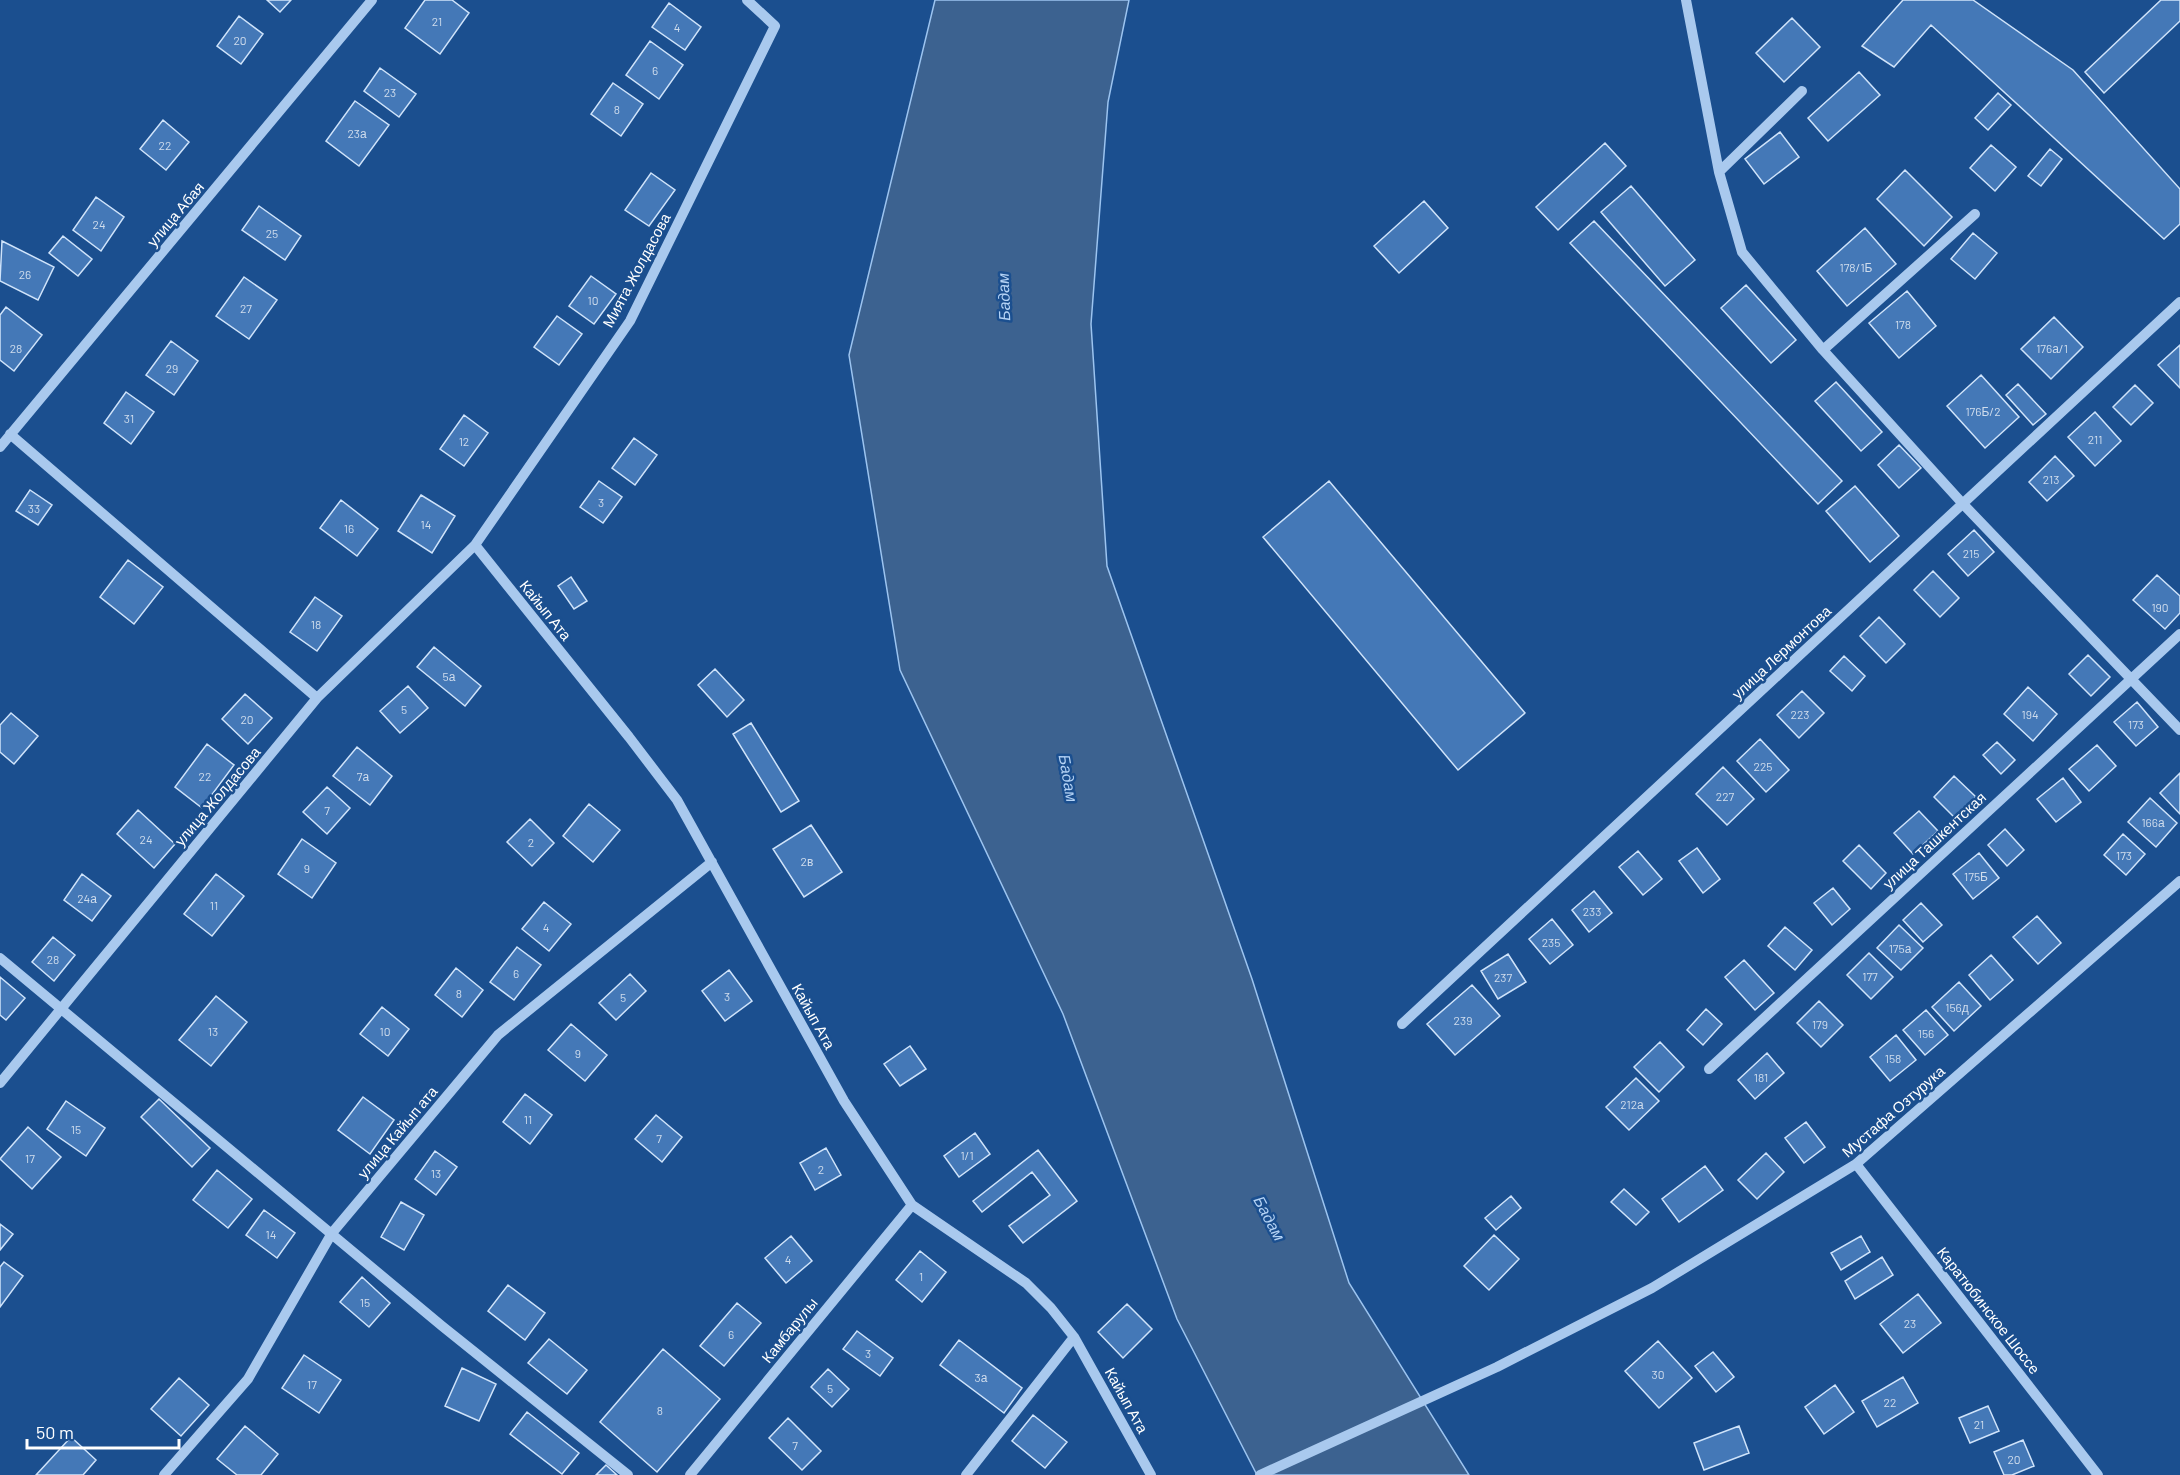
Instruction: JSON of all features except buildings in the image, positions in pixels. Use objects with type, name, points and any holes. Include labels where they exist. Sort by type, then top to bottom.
[{"type":"street","name":"улица Абая","points":[[0,447],[372,0]]},
{"type":"street","name":"Мията Жолдасова","points":[[475,545],[630,321],[775,26],[747,0]]},
{"type":"street","points":[[1686,0],[1719,172],[1742,252],[1823,350],[1963,504],[2180,730]]},
{"type":"street","points":[[1719,172],[1802,91]]},
{"type":"street","points":[[1823,350],[1975,214]]},
{"type":"street","name":"улица Лермонтова","points":[[1402,1024],[2180,302]]},
{"type":"street","points":[[10,434],[317,698]]},
{"type":"street","name":"улица Жолдасова","points":[[0,1083],[317,698],[475,545]]},
{"type":"street","name":"Кайып Ата","points":[[475,545],[630,737],[677,800],[844,1101],[912,1205],[1026,1283],[1051,1308],[1074,1337],[1151,1475]]},
{"type":"street","name":"улица Ташкентская","points":[[1709,1069],[2180,634]]},
{"type":"street","name":"улица Кайып ата","points":[[164,1475],[248,1378],[332,1233],[498,1035],[712,862]]},
{"type":"street","name":"Мустафа Озтурука","points":[[1260,1475],[1497,1367],[1652,1288],[1856,1164],[2180,881]]},
{"type":"street","points":[[0,958],[442,1326],[628,1475]]},
{"type":"street","name":"Каратюбинское Шоссе","points":[[1856,1164],[2098,1475]]},
{"type":"street","name":"Камбарулы","points":[[690,1475],[912,1205]]},
{"type":"street","points":[[966,1475],[1074,1337]]},
{"type":"water","name":"Бадам","points":[[935,0],[1129,0],[1108,102],[1091,324],[1107,566],[1252,979],[1349,1283],[1469,1475],[1257,1475],[1177,1319],[1063,1014],[900,670],[849,355]]}]
